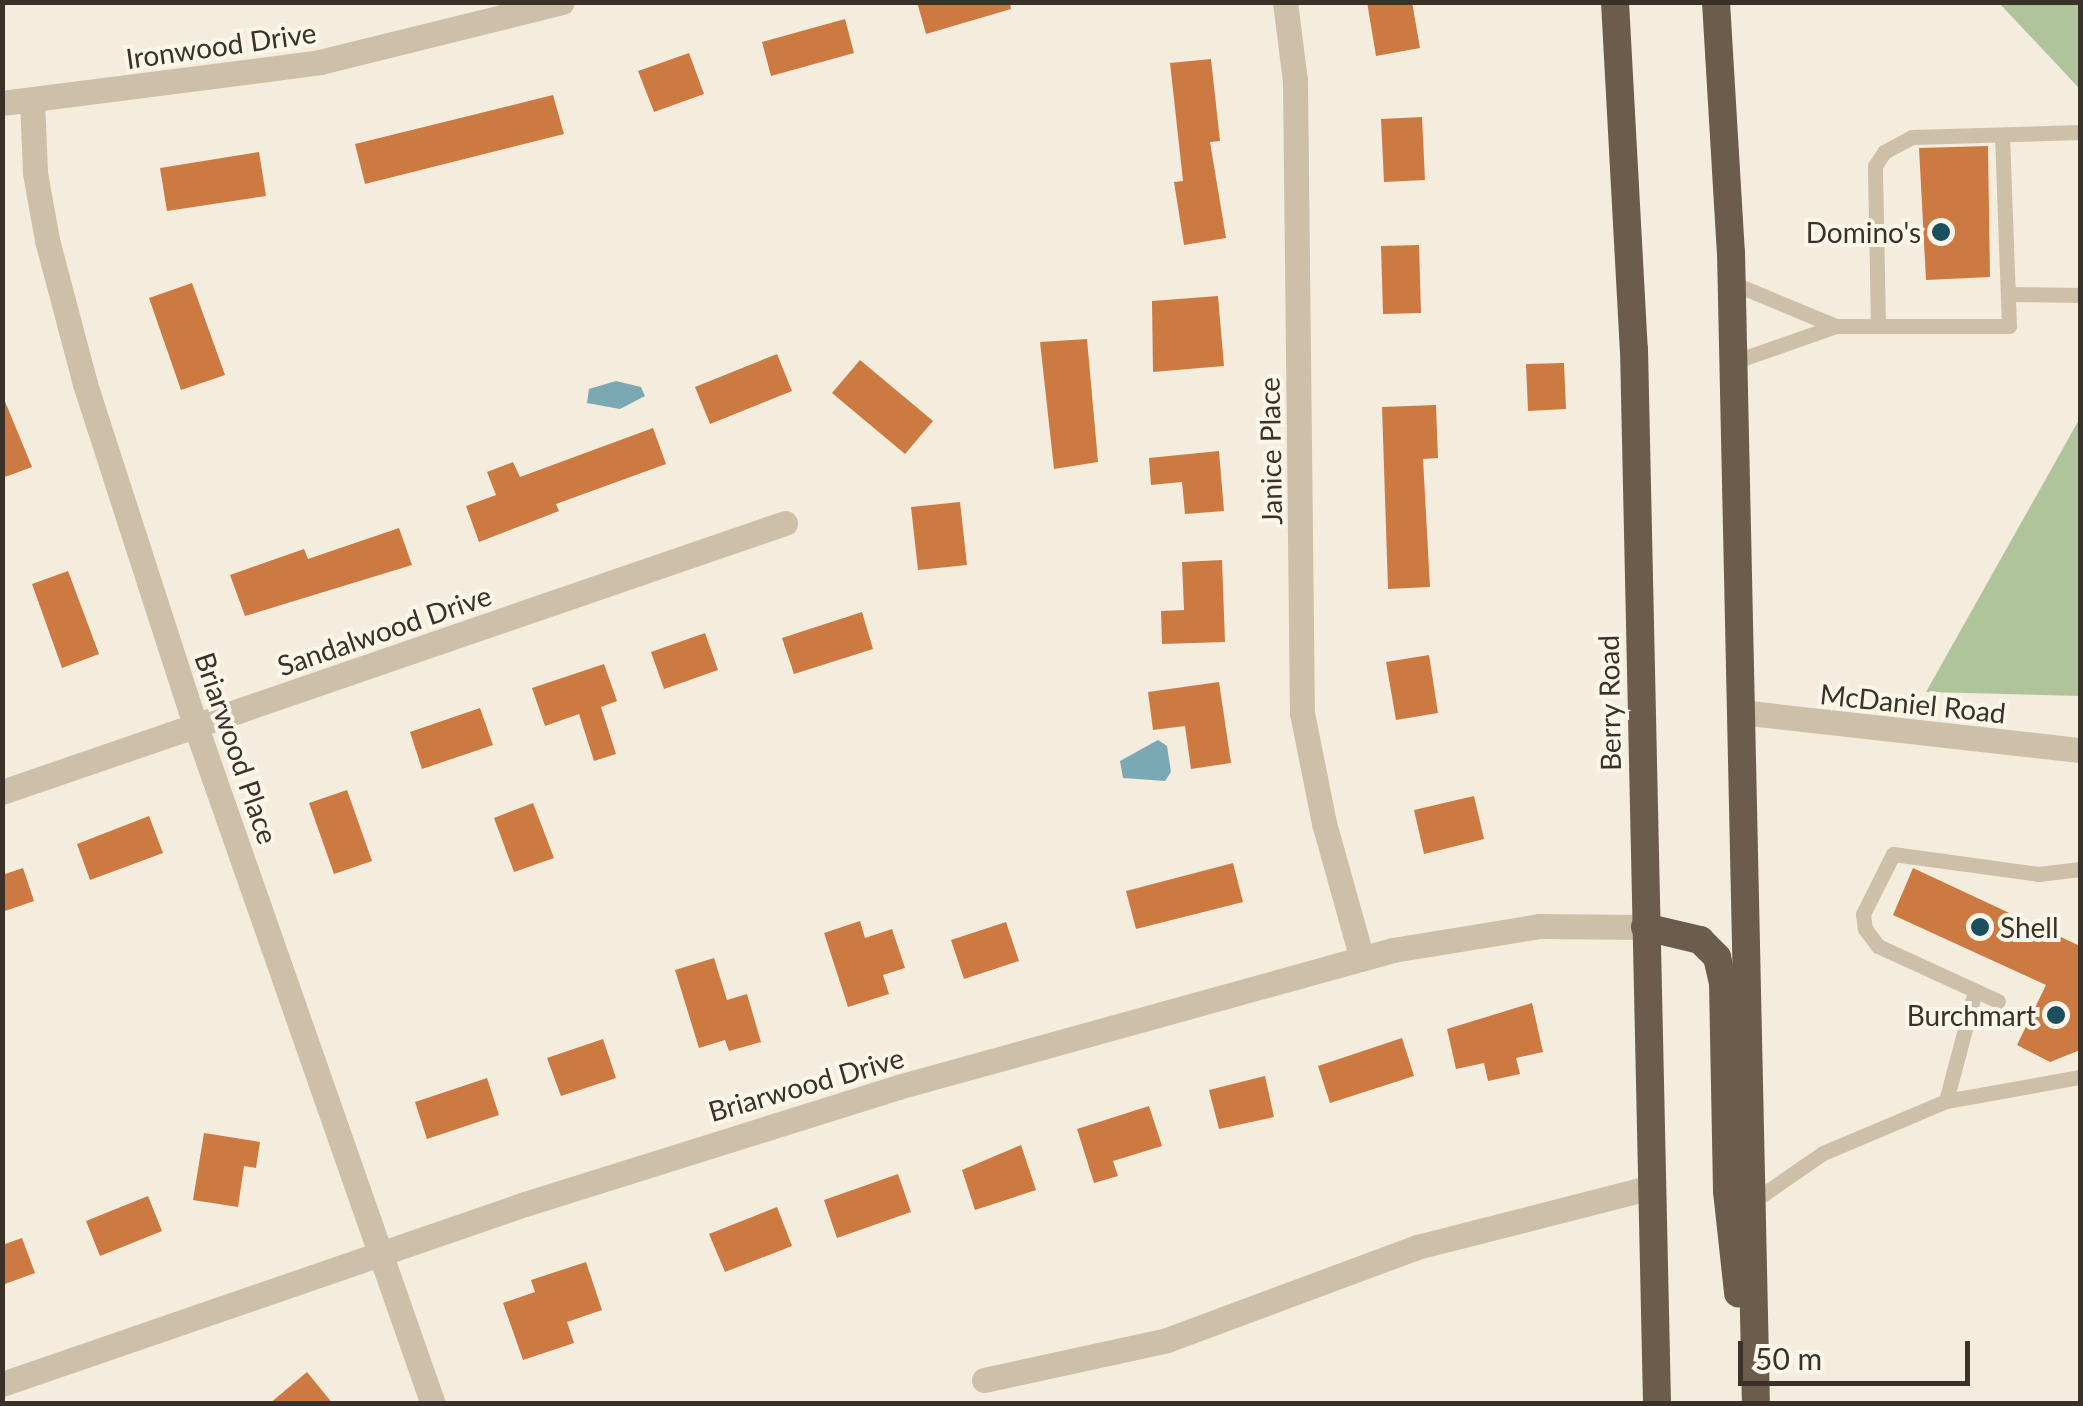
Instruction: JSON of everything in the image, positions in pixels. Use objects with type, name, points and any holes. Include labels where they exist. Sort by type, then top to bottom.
[{"type":"highway","name":"Berry Road","points":[[1616,2],[1634,349],[1658,1404]]},
{"type":"highway","points":[[1716,2],[1732,283],[1753,1404]]},
{"type":"highway","points":[[1646,928],[1700,940],[1716,957],[1724,982],[1727,1191],[1753,1404]]},
{"type":"street","name":"Ironwood Drive","points":[[2,102],[320,62],[562,2]]},
{"type":"street","name":"Janice Place","points":[[1285,2],[1295,81],[1302,713],[1342,894],[1362,959]]},
{"type":"street","name":"Briarwood Place","points":[[32,100],[35,173],[61,302],[196,727],[433,1404]]},
{"type":"street","name":"Sandalwood Drive","points":[[2,792],[785,523]]},
{"type":"street","name":"McDaniel Road","points":[[1740,712],[2080,750]]},
{"type":"street","name":"Briarwood Drive","points":[[2,1384],[793,1116],[1362,959],[1495,931],[1593,922],[1646,928]]},
{"type":"street","points":[[984,1380],[1167,1340],[1417,1247],[1652,1187]]},
{"type":"lane","points":[[1878,326],[1876,166],[1884,152],[1912,137],[2080,132]]},
{"type":"lane","points":[[1734,362],[1836,326],[2009,326],[2002,135]]},
{"type":"lane","points":[[1732,283],[1836,326]]},
{"type":"lane","points":[[2008,294],[2080,296]]},
{"type":"lane","points":[[1998,1001],[1878,946],[1865,929],[1863,914],[1893,854],[2039,874],[2080,869]]},
{"type":"lane","points":[[1946,1100],[1974,991]]},
{"type":"lane","points":[[1752,1202],[1824,1153],[1946,1100],[2080,1077]]},
{"type":"green space","points":[[1999,3],[2080,3],[2080,87],[2078,87]]},
{"type":"green space","points":[[2080,418],[2080,696],[1926,692]]},
{"type":"water","points":[[616,381],[641,387],[645,396],[620,409],[587,403],[589,389]]},
{"type":"water","points":[[1158,740],[1167,746],[1171,772],[1165,781],[1123,778],[1120,761]]},
{"type":"building","points":[[917,2],[1010,2],[1011,9],[926,34]]},
{"type":"building","points":[[1367,2],[1412,2],[1420,48],[1376,56]]},
{"type":"building","points":[[845,19],[854,53],[771,76],[762,42]]},
{"type":"building","points":[[689,53],[704,94],[654,112],[638,71]]},
{"type":"building","points":[[1211,59],[1220,141],[1210,142],[1226,238],[1184,245],[1174,182],[1183,181],[1170,63]]},
{"type":"building","points":[[553,95],[564,134],[365,184],[355,144]]},
{"type":"building","points":[[1422,117],[1425,180],[1384,182],[1381,119]]},
{"type":"building","points":[[1988,146],[1990,277],[1926,280],[1919,148]]},
{"type":"building","points":[[259,152],[266,196],[167,211],[160,168]]},
{"type":"building","points":[[1419,245],[1421,313],[1383,314],[1381,246]]},
{"type":"building","points":[[192,283],[225,375],[181,390],[149,298]]},
{"type":"building","points":[[1218,296],[1224,366],[1153,372],[1152,301]]},
{"type":"building","points":[[1087,339],[1098,462],[1054,469],[1040,342]]},
{"type":"building","points":[[777,354],[792,391],[710,424],[695,387]]},
{"type":"building","points":[[860,360],[933,421],[905,454],[832,393]]},
{"type":"building","points":[[1564,363],[1566,409],[1528,411],[1526,364]]},
{"type":"building","points":[[2,394],[32,467],[2,478]]},
{"type":"building","points":[[1436,405],[1438,458],[1423,459],[1430,587],[1388,589],[1382,407]]},
{"type":"building","points":[[653,428],[666,464],[556,504],[559,511],[479,542],[466,506],[496,495],[487,472],[513,462],[520,477]]},
{"type":"building","points":[[1219,451],[1224,511],[1185,514],[1182,482],[1151,485],[1149,458]]},
{"type":"building","points":[[960,502],[967,565],[918,570],[911,507]]},
{"type":"building","points":[[399,528],[412,565],[245,616],[230,575],[304,549],[308,559]]},
{"type":"building","points":[[1222,560],[1225,642],[1162,644],[1161,611],[1184,610],[1182,562]]},
{"type":"building","points":[[68,571],[99,654],[62,668],[32,584]]},
{"type":"building","points":[[862,612],[873,649],[794,674],[782,638]]},
{"type":"building","points":[[705,633],[718,670],[664,689],[651,652]]},
{"type":"building","points":[[1429,655],[1438,713],[1396,720],[1386,662]]},
{"type":"building","points":[[604,664],[617,701],[601,707],[616,754],[594,761],[579,714],[545,726],[532,688]]},
{"type":"building","points":[[1219,682],[1231,763],[1191,769],[1185,726],[1153,730],[1148,692]]},
{"type":"building","points":[[480,708],[493,745],[422,769],[410,732]]},
{"type":"building","points":[[347,790],[372,861],[334,874],[309,803]]},
{"type":"building","points":[[1474,796],[1484,839],[1424,854],[1414,810]]},
{"type":"building","points":[[533,803],[554,858],[514,872],[494,818]]},
{"type":"building","points":[[149,816],[163,853],[90,880],[77,844]]},
{"type":"building","points":[[1233,863],[1243,902],[1136,929],[1126,891]]},
{"type":"building","points":[[23,868],[34,901],[2,912],[2,875]]},
{"type":"building","name":"Shell","points":[[1913,868],[2080,946],[2080,1050],[2050,1062],[2017,1045],[2046,985],[1893,915]]},
{"type":"building","points":[[860,921],[865,938],[892,929],[905,968],[883,975],[889,994],[848,1007],[824,933]]},
{"type":"building","points":[[1006,922],[1019,961],[964,979],[951,940]]},
{"type":"building","points":[[714,958],[727,1000],[747,994],[761,1042],[729,1051],[725,1040],[699,1048],[675,970]]},
{"type":"building","points":[[1532,1003],[1543,1052],[1516,1058],[1520,1074],[1488,1081],[1484,1063],[1456,1069],[1447,1029]]},
{"type":"building","points":[[1402,1038],[1414,1076],[1330,1103],[1318,1066]]},
{"type":"building","points":[[603,1039],[616,1078],[561,1096],[547,1058]]},
{"type":"building","points":[[1265,1076],[1274,1117],[1219,1129],[1209,1090]]},
{"type":"building","points":[[487,1078],[499,1115],[427,1139],[415,1102]]},
{"type":"building","points":[[1149,1106],[1162,1146],[1113,1161],[1118,1176],[1094,1183],[1077,1129]]},
{"type":"building","points":[[204,1133],[260,1142],[256,1168],[244,1166],[238,1207],[193,1200]]},
{"type":"building","points":[[1021,1145],[1036,1190],[975,1210],[962,1170]]},
{"type":"building","points":[[898,1174],[911,1212],[837,1238],[824,1200]]},
{"type":"building","points":[[148,1196],[162,1231],[100,1256],[86,1221]]},
{"type":"building","points":[[777,1207],[792,1246],[725,1272],[709,1234]]},
{"type":"building","points":[[22,1238],[35,1273],[2,1285],[2,1245]]},
{"type":"building","points":[[586,1262],[602,1310],[567,1322],[574,1343],[523,1360],[503,1303],[535,1292],[531,1280]]},
{"type":"building","points":[[307,1372],[333,1404],[269,1404]]},
{"type":"place","name":"Domino's","points":[[1941,232]]},
{"type":"place","name":"Shell","points":[[1980,927]]},
{"type":"place","name":"Burchmart","points":[[2056,1015]]}]
